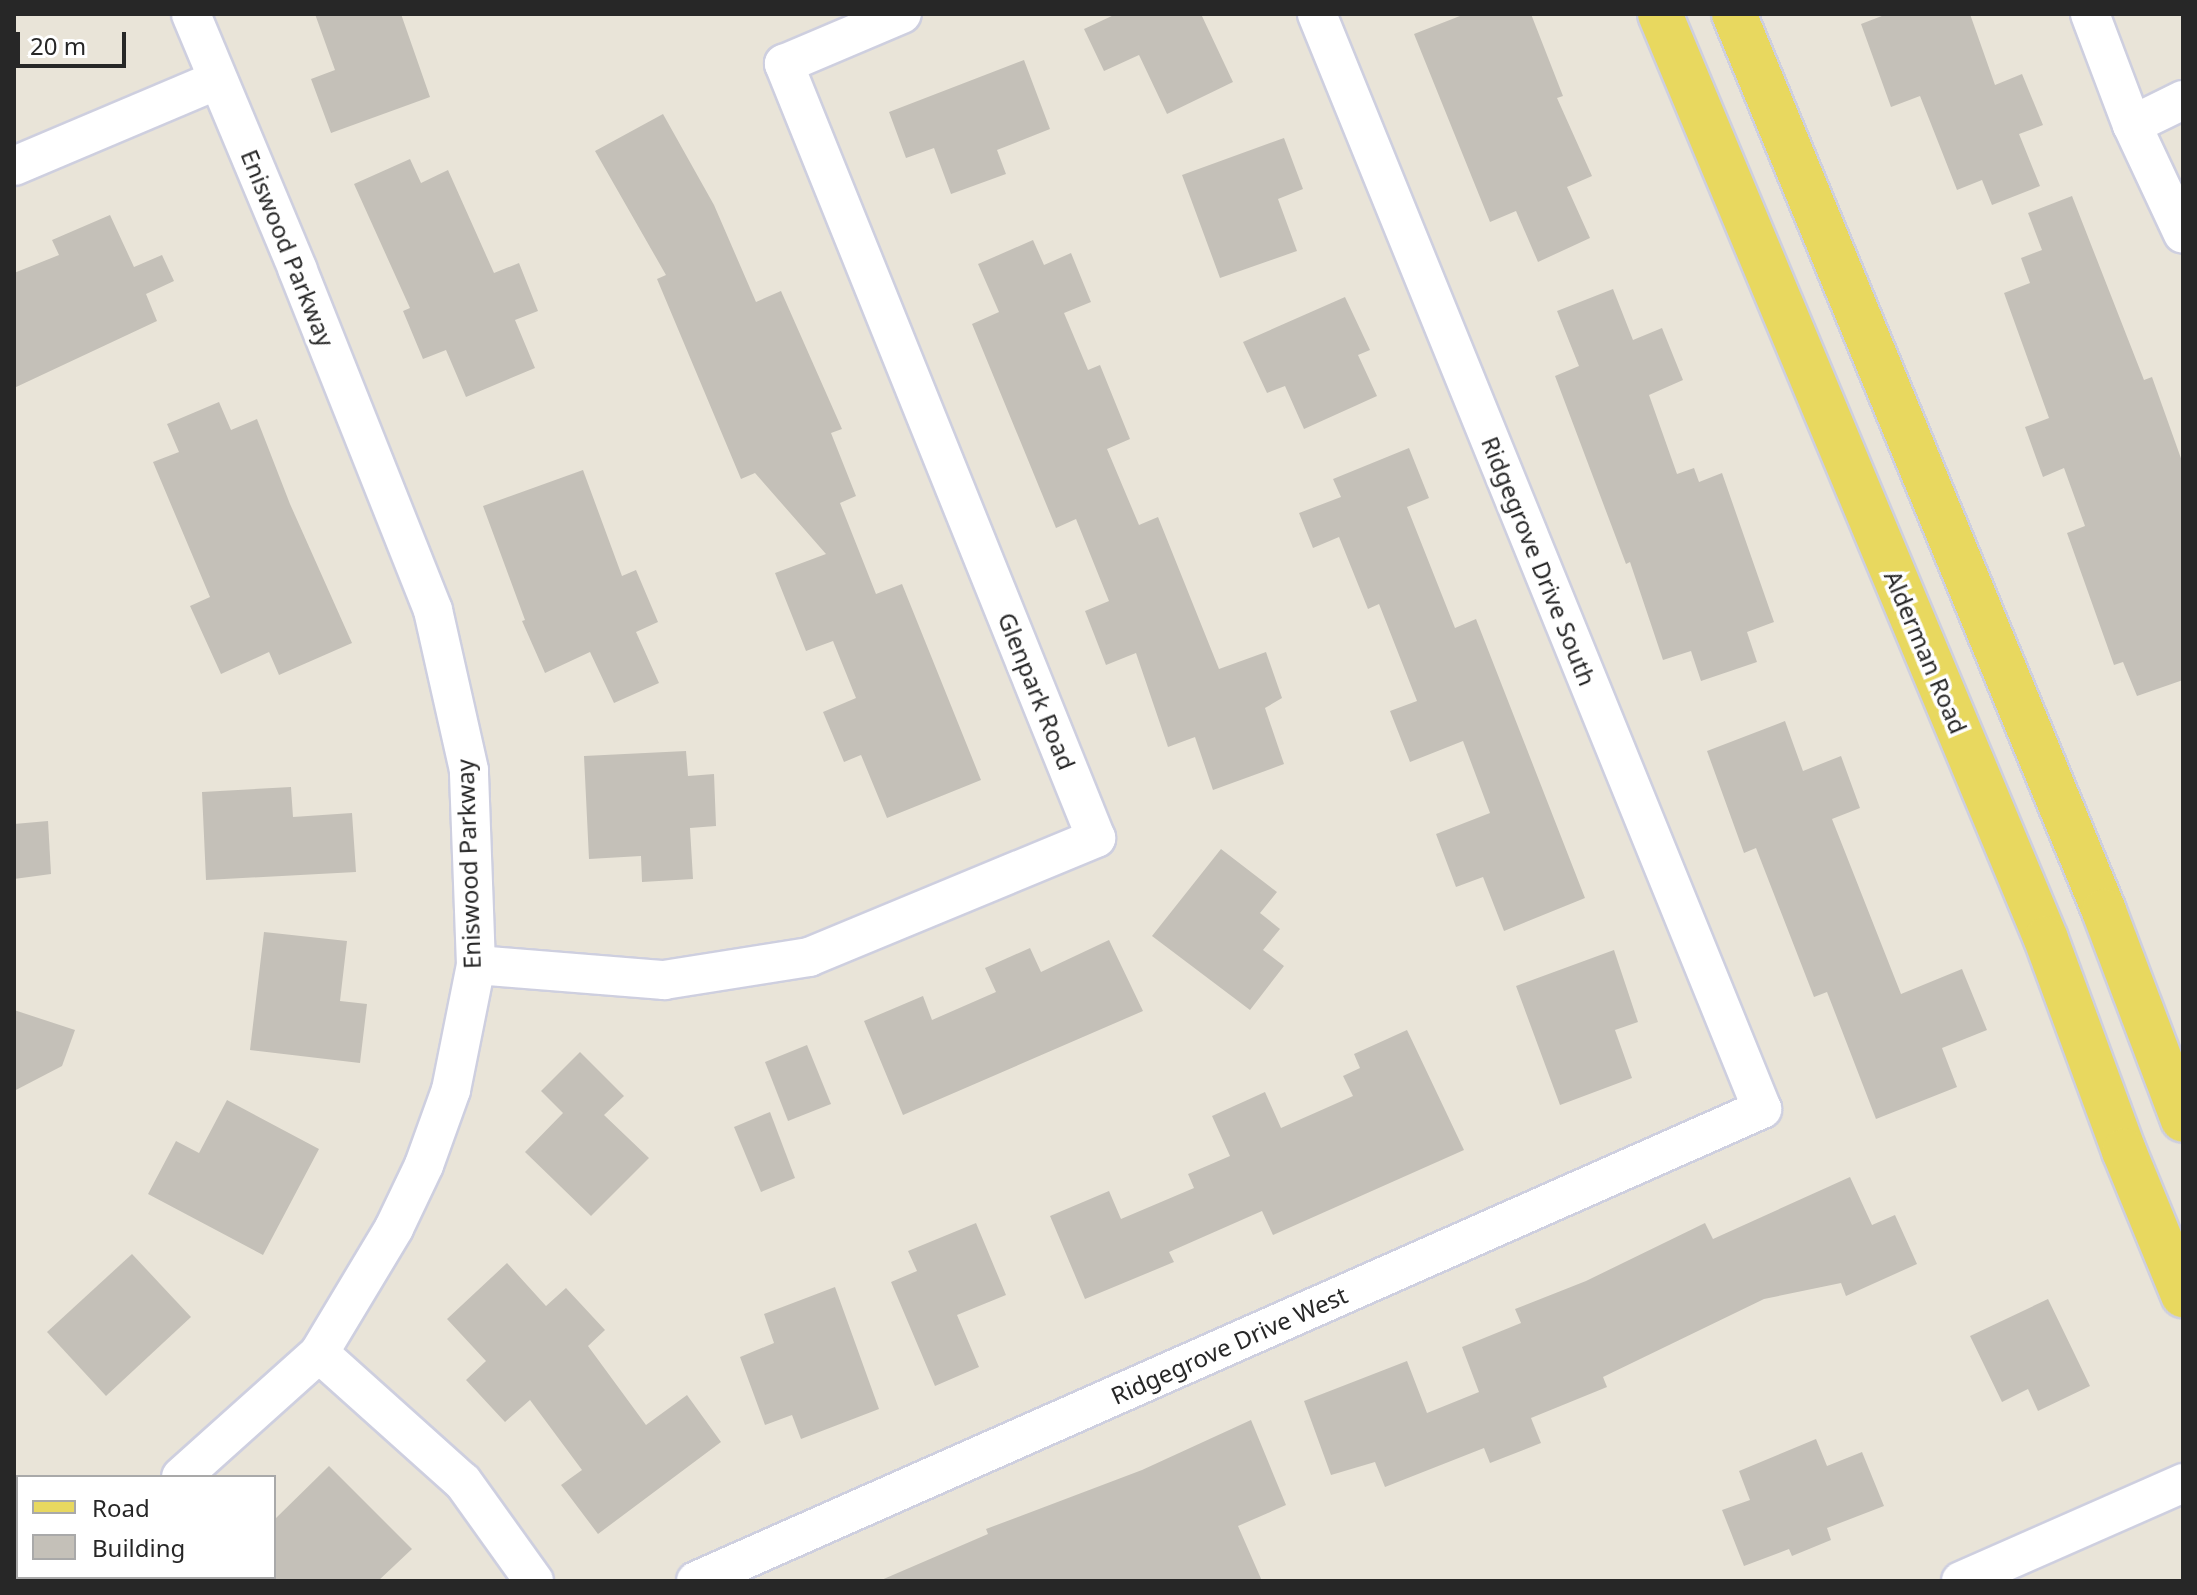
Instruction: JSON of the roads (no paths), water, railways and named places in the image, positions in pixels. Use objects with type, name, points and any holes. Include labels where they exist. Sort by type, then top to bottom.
[{"type":"main road","name":"Alderman Road","points":[[1660,14],[2046,939],[2124,1151],[2183,1295]]},
{"type":"main road","points":[[1734,14],[2104,911],[2183,1120]]},
{"type":"street","name":"Eniswood Parkway","points":[[183,1475],[319,1353],[394,1228],[424,1165],[451,1090],[476,965],[469,770],[433,610],[298,270],[191,14]]},
{"type":"street","name":"Glenpark Road","points":[[476,965],[664,980],[809,957],[1096,838],[784,64],[902,14]]},
{"type":"street","name":"Ridgegrove Drive South","points":[[1317,14],[1762,1109]]},
{"type":"street","points":[[2090,14],[2132,125],[2183,234]]},
{"type":"street","points":[[14,166],[218,80]]},
{"type":"street","points":[[2132,125],[2183,100]]},
{"type":"street","name":"Ridgegrove Drive West","points":[[696,1581],[1762,1109]]},
{"type":"street","points":[[319,1353],[463,1482],[534,1581]]},
{"type":"street","points":[[1961,1581],[2183,1483]]}]
